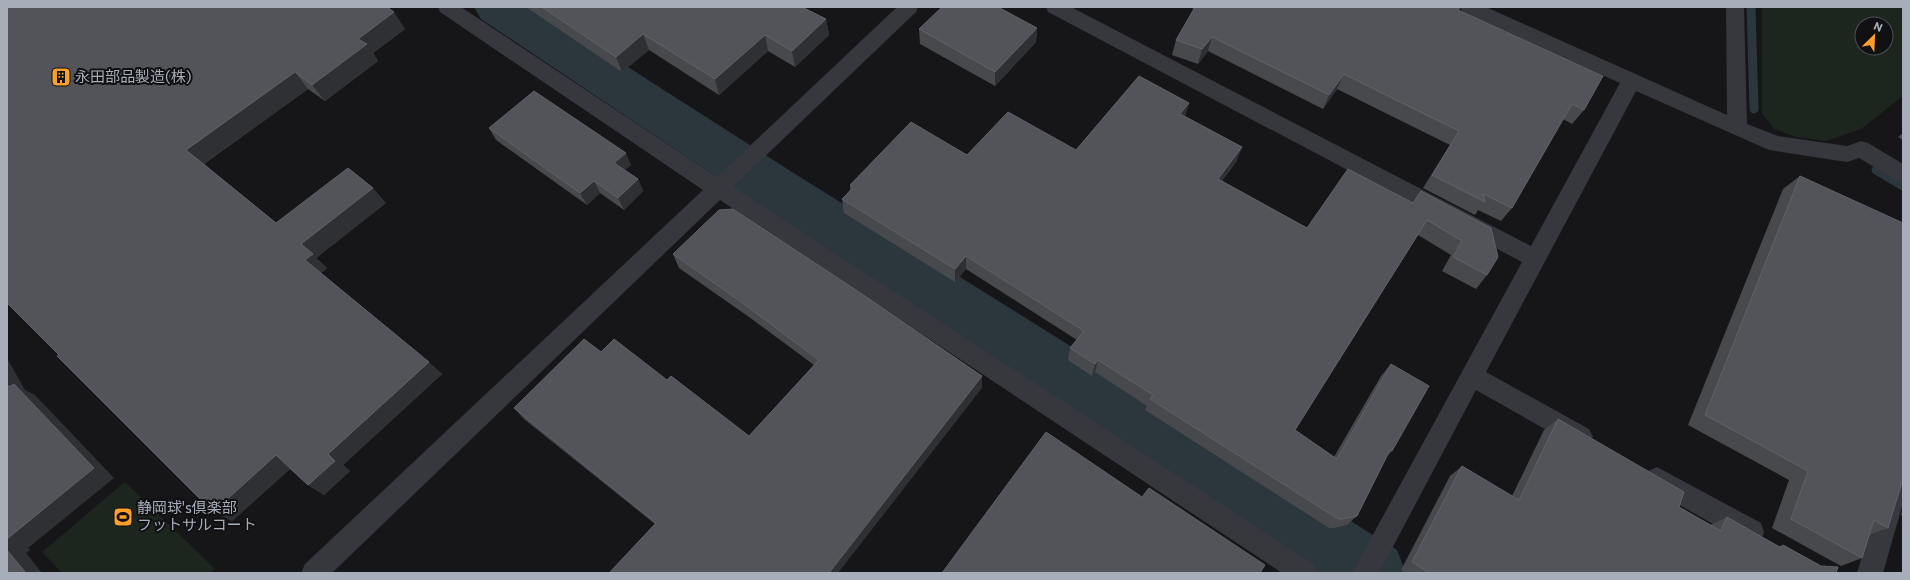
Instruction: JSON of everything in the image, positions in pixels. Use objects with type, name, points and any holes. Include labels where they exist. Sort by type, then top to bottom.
[{"type":"street","points":[[447,7],[723,183],[1305,573]]},
{"type":"street","points":[[314,573],[909,7]]},
{"type":"street","points":[[1055,7],[1535,259]]},
{"type":"street","points":[[1469,7],[1737,128],[1776,144],[1847,154],[1861,149],[1903,174]]},
{"type":"street","points":[[1735,7],[1737,128]]},
{"type":"street","points":[[1370,565],[1632,81]]},
{"type":"street","points":[[1472,376],[1597,446]]},
{"type":"street","points":[[1870,573],[1903,461]]},
{"type":"street","points":[[1638,469],[1770,542]]},
{"type":"shaded area","points":[[1762,7],[1903,7],[1903,96],[1861,129],[1826,141],[1796,137],[1774,129],[1762,113]]},
{"type":"shaded area","name":"静岡球's倶楽部 フットサルコート","points":[[125,482],[215,569],[210,573],[62,573],[42,552]]},
{"type":"building","points":[[7,7],[387,7],[394,12],[358,39],[367,44],[312,85],[295,72],[186,150],[276,223],[348,168],[373,188],[301,244],[313,254],[305,260],[429,362],[328,454],[335,461],[308,485],[276,455],[213,512],[57,356],[59,355],[7,303]]},
{"type":"building","points":[[542,7],[802,7],[826,19],[792,51],[765,35],[715,79],[643,34],[616,57]]},
{"type":"building","points":[[942,7],[998,7],[1037,28],[995,72],[919,29]]},
{"type":"building","points":[[1195,7],[1460,7],[1458,10],[1603,76],[1584,110],[1572,104],[1512,208],[1483,194],[1485,202],[1432,175],[1459,131],[1344,74],[1329,95],[1212,37],[1202,49],[1176,40]]},
{"type":"building","points":[[1139,76],[1189,103],[1180,114],[1242,147],[1218,179],[1307,228],[1348,169],[1413,203],[1421,191],[1491,228],[1498,257],[1487,275],[1453,257],[1462,241],[1427,220],[1295,430],[1337,459],[1391,364],[1429,386],[1392,451],[1390,450],[1357,516],[1338,519],[1150,399],[1153,395],[1098,360],[1095,364],[1070,348],[1084,331],[966,256],[955,269],[842,199],[853,188],[850,185],[911,122],[967,155],[1008,112],[1076,150]]},
{"type":"building","points":[[534,91],[626,153],[614,163],[638,179],[618,198],[594,181],[580,193],[489,128]]},
{"type":"building","points":[[1800,176],[1903,223],[1903,479],[1888,528],[1874,520],[1862,558],[1791,519],[1808,471],[1705,415]]},
{"type":"building","points":[[733,209],[862,294],[982,376],[829,573],[609,573],[656,523],[514,408],[584,339],[601,352],[614,339],[667,380],[671,376],[749,436],[819,360],[744,304],[673,254],[719,210]]},
{"type":"building","points":[[7,384],[9,387],[14,384],[94,468],[7,539]]},
{"type":"building","points":[[1558,419],[1684,492],[1679,507],[1721,531],[1727,517],[1781,548],[1783,545],[1821,566],[1838,567],[1836,573],[1429,573],[1412,562],[1462,466],[1519,500]]},
{"type":"building","points":[[1046,432],[1142,497],[1149,488],[1265,565],[1260,573],[942,573]]},
{"type":"building","points":[[7,550],[26,573],[7,573]]},
{"type":"waterway","points":[[498,7],[773,187],[1374,573]]},
{"type":"waterway","points":[[1751,7],[1754,109]]},
{"type":"waterway","points":[[1876,170],[1903,186]]},
{"type":"place","name":"永田部品製造(株)","points":[[61,77]]},
{"type":"place","name":"静岡球's倶楽部 フットサルコート","points":[[123,517]]}]
